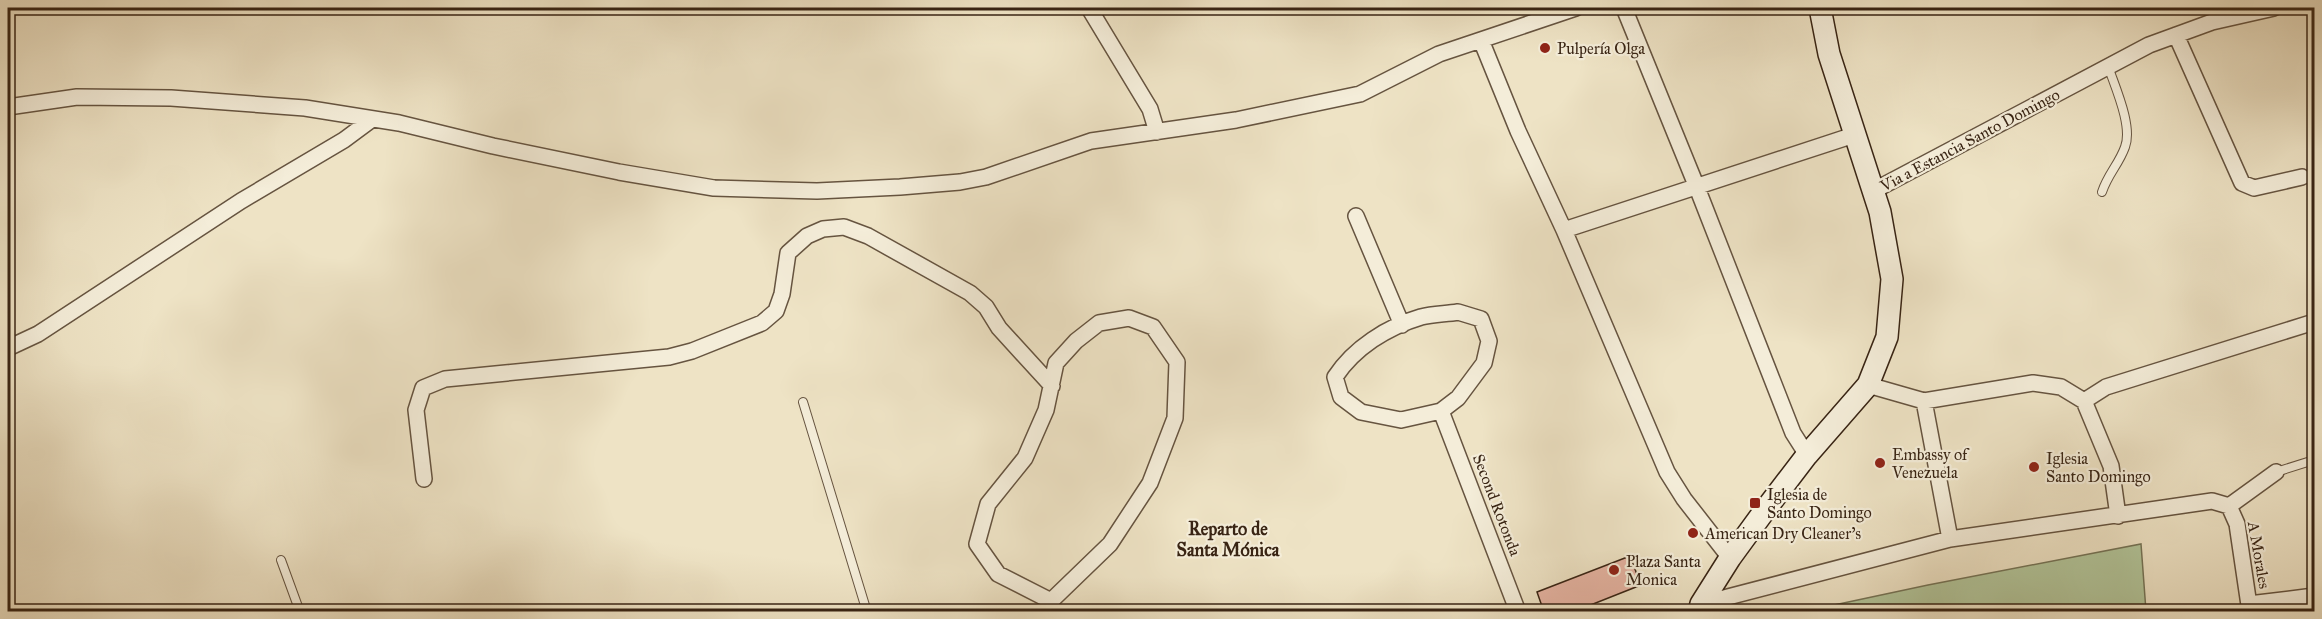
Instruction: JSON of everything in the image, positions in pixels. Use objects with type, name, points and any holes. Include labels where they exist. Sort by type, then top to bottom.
[{"type":"street","points":[[1089,8],[1150,109],[1157,132]]},
{"type":"street","points":[[8,107],[77,97],[171,98],[306,108],[399,123],[493,146],[620,172],[714,188],[817,191],[960,182],[986,177],[1091,141],[1236,120],[1360,94],[1439,54],[1576,8]]},
{"type":"street","points":[[1624,8],[1793,433],[1807,455]]},
{"type":"street","points":[[1820,8],[1829,54],[1873,191]]},
{"type":"street","name":"Via a Estancia Santo Domingo","points":[[1695,609],[1807,455],[1868,385],[1887,337],[1893,279],[1880,212],[1873,191],[2149,45],[2212,22],[2274,8]]},
{"type":"street","points":[[2176,35],[2242,183],[2254,188],[2302,177]]},
{"type":"street","points":[[1481,40],[1518,131],[1564,230],[1667,472],[1684,499],[1730,558]]},
{"type":"street","points":[[8,348],[38,334],[241,201],[344,140],[371,120]]},
{"type":"street","points":[[1564,230],[1854,135]]},
{"type":"street","points":[[1356,216],[1402,325]]},
{"type":"street","points":[[424,479],[416,410],[423,388],[445,379],[669,357],[692,351],[762,323],[776,311],[782,294],[788,253],[807,236],[823,229],[844,227],[868,236],[970,293],[986,307],[999,328],[1052,386]]},
{"type":"street","points":[[1458,312],[1481,319],[1489,341],[1484,363],[1458,398],[1441,411],[1401,420],[1361,412],[1341,397],[1335,377],[1346,360],[1384,332],[1422,317],[1458,312]]},
{"type":"street","points":[[1129,318],[1153,327],[1177,362],[1175,418],[1150,483],[1110,544],[1052,606],[998,574],[977,544],[987,504],[1025,458],[1046,410],[1056,363],[1076,340],[1099,323],[1129,318]]},
{"type":"street","points":[[2084,401],[2106,387],[2314,322]]},
{"type":"street","points":[[1868,385],[1924,401],[2033,383],[2061,387],[2084,401],[2111,466],[2118,516]]},
{"type":"street","points":[[1924,401],[1950,540]]},
{"type":"street","name":"Second Rotonda","points":[[1441,411],[1518,612]]},
{"type":"street","points":[[1695,609],[1950,540],[2211,501],[2229,506],[2276,471]]},
{"type":"street","name":"A Morales","points":[[2229,506],[2237,524],[2249,608]]},
{"type":"street","points":[[2249,608],[2314,596]]},
{"type":"lane","points":[[2102,192],[2106,178],[2127,143],[2127,129],[2108,66]]},
{"type":"lane","points":[[802,402],[867,612]]},
{"type":"lane","points":[[2276,471],[2314,460]]},
{"type":"lane","points":[[281,560],[300,612]]},
{"type":"green space","points":[[2141,544],[2146,611],[1806,611],[1928,585]]},
{"type":"building","name":"Plaza Santa Monica","points":[[1630,556],[1641,585],[1573,612],[1544,612],[1537,592]]},
{"type":"place","name":"Pulpería Olga","points":[[1545,48]]},
{"type":"place","name":"Embassy of Venezuela","points":[[1880,463]]},
{"type":"place","name":"Iglesia Santo Domingo","points":[[2034,467]]},
{"type":"place","name":"Iglesia de Santo Domingo","points":[[1755,503]]},
{"type":"place","name":"American Dry Cleaner's","points":[[1693,533]]},
{"type":"place","name":"Plaza Santa Monica","points":[[1614,570]]},
{"type":"district","name":"Reparto de Santa Mónica","points":[[1228,539]]}]
